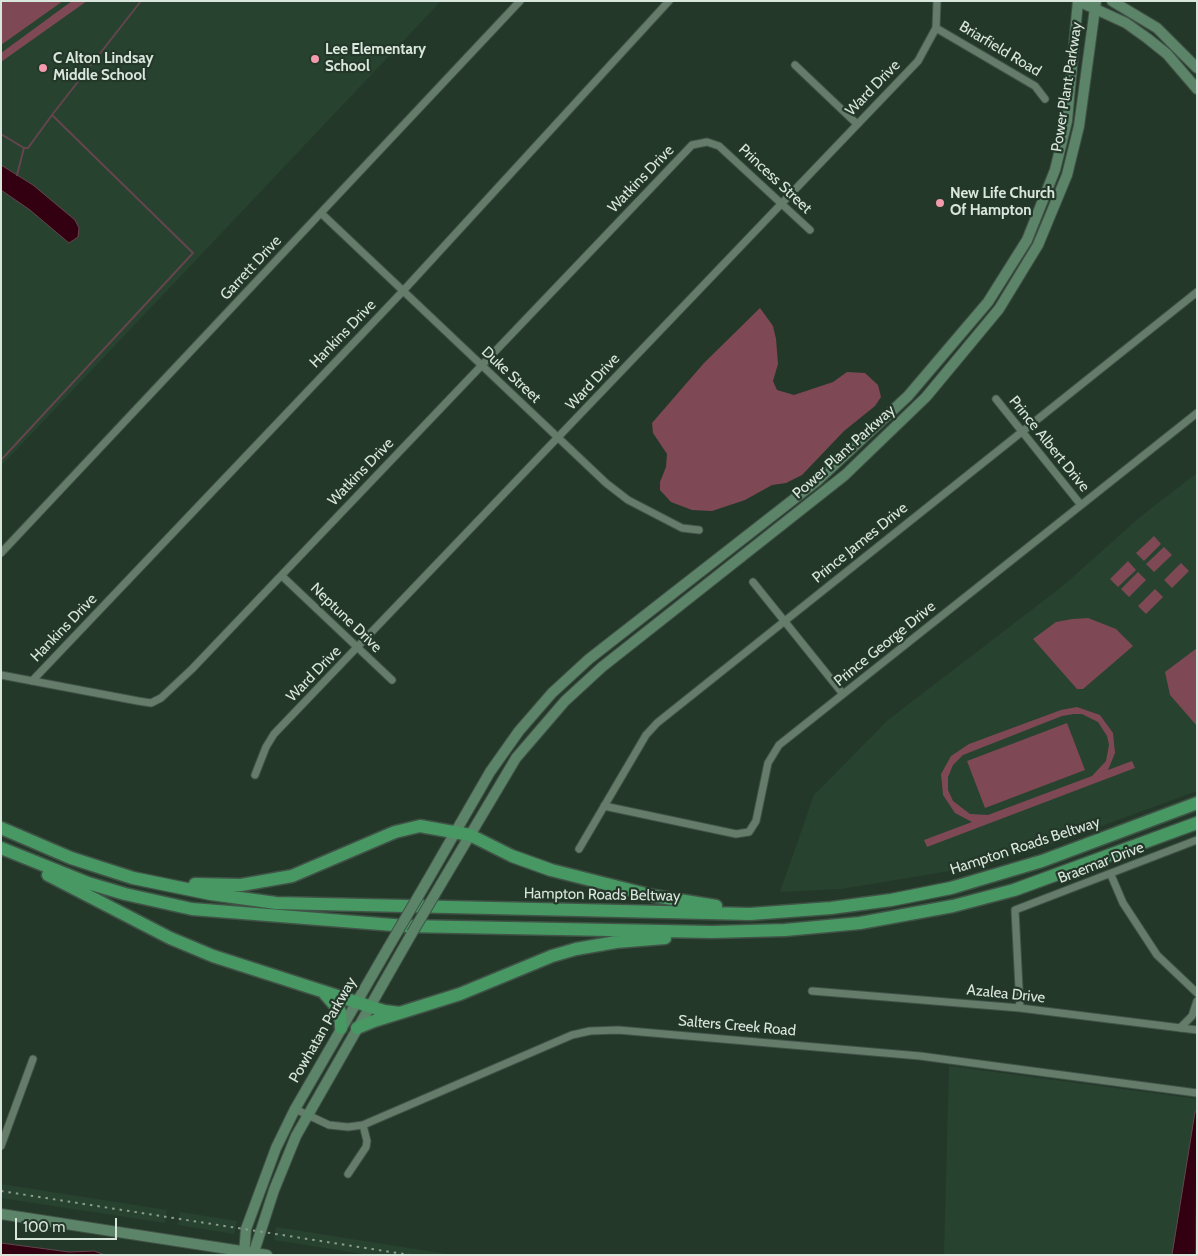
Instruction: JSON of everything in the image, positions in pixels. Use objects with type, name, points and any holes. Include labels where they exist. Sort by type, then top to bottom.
[{"type":"highway","name":"Hampton Roads Beltway","points":[[1,828],[72,858],[133,878],[211,894],[276,903],[750,914],[831,908],[891,900],[951,888],[1042,861],[1197,803]]},
{"type":"highway","points":[[1,849],[88,883],[125,894],[192,909],[406,926],[712,932],[832,927],[953,906],[1014,890],[1197,823]]},
{"type":"highway","points":[[133,878],[217,886],[254,884],[307,871],[407,828],[420,826],[470,835],[512,856],[551,870],[654,896],[691,904],[730,907],[750,914]]},
{"type":"highway","points":[[1,849],[170,938],[220,958],[323,992],[392,1013],[400,1012]]},
{"type":"highway","points":[[357,1028],[400,1012],[460,994],[552,956],[576,949],[616,942],[684,938],[712,932]]},
{"type":"highway","points":[[323,992],[340,1011],[341,1028]]},
{"type":"main road","points":[[1078,1],[1096,5],[1126,23],[1157,46],[1197,89]]},
{"type":"main road","name":"Power Plant Parkway","points":[[455,831],[504,751],[552,693],[589,659],[817,481],[908,396],[988,302],[1026,240],[1054,170],[1067,121],[1078,1]]},
{"type":"main road","points":[[1112,1],[1156,28],[1197,68]]},
{"type":"main road","name":"Power Plant Parkway","points":[[470,835],[516,758],[565,701],[602,667],[845,474],[926,397],[984,329],[1026,267],[1059,199],[1079,126],[1096,5]]},
{"type":"main road","name":"Powhatan Parkway","points":[[249,1253],[246,1229],[262,1182],[295,1109],[455,831]]},
{"type":"main road","name":"Powhatan Parkway","points":[[249,1253],[306,1115],[470,835]]},
{"type":"main road","points":[[1,1214],[267,1255]]},
{"type":"street","name":"Garrett Drive","points":[[1,553],[322,214],[520,1]]},
{"type":"street","name":"Hankins Drive","points":[[32,681],[403,291],[669,1]]},
{"type":"street","name":"Ward Drive","points":[[255,775],[263,754],[274,734],[358,649],[918,61],[936,28],[937,1]]},
{"type":"street","name":"Briarfield Road","points":[[936,28],[1035,86],[1045,99]]},
{"type":"street","points":[[795,65],[857,124]]},
{"type":"street","name":"Princess Street","points":[[692,145],[707,142],[719,146],[810,230]]},
{"type":"street","name":"Watkins Drive","points":[[1,675],[151,703],[161,698],[192,669],[282,576],[692,145]]},
{"type":"street","name":"Duke Street","points":[[322,214],[606,483],[628,500],[682,528],[699,530]]},
{"type":"street","name":"Prince James Drive","points":[[579,849],[651,729],[1197,292]]},
{"type":"street","name":"Prince Albert Drive","points":[[996,399],[1081,505]]},
{"type":"street","name":"Prince George Drive","points":[[604,806],[736,834],[749,832],[756,821],[768,763],[775,749],[1197,413]]},
{"type":"street","name":"Neptune Drive","points":[[282,576],[392,680]]},
{"type":"street","points":[[753,582],[843,694]]},
{"type":"street","name":"Braemar Drive","points":[[1020,1008],[1015,910],[1197,840]]},
{"type":"street","points":[[1110,875],[1123,903],[1153,949],[1168,967],[1197,994]]},
{"type":"street","name":"Azalea Drive","points":[[812,991],[1020,1008],[1197,1030]]},
{"type":"street","points":[[1180,1028],[1192,1016],[1197,1001]]},
{"type":"street","name":"Salters Creek Road","points":[[295,1109],[338,1127],[363,1125],[572,1035],[590,1031],[618,1030],[920,1056],[1197,1093]]},
{"type":"street","points":[[1,1146],[33,1059]]},
{"type":"street","points":[[348,1174],[366,1148],[367,1141],[363,1125]]},
{"type":"shaded area","points":[[1,1],[441,1],[1,466]]},
{"type":"shaded area","points":[[1,1],[63,1],[1,45]]},
{"type":"shaded area","points":[[72,1],[87,1],[1,62],[1,53]]},
{"type":"shaded area","points":[[1,165],[33,185],[75,220],[79,228],[78,237],[69,243],[30,210],[1,190]]},
{"type":"shaded area","points":[[760,308],[773,326],[776,339],[778,364],[773,381],[777,390],[794,395],[833,382],[847,372],[865,373],[878,385],[881,397],[875,406],[844,431],[802,475],[786,483],[772,485],[745,500],[712,511],[692,510],[671,502],[660,490],[660,482],[666,467],[667,454],[653,433],[652,423],[704,363]]},
{"type":"shaded area","points":[[1197,473],[1197,791],[1044,847],[980,866],[841,889],[780,892],[814,795],[888,720],[1064,585],[1140,517]]},
{"type":"shaded area","points":[[1154,536],[1161,544],[1144,561],[1136,553]]},
{"type":"shaded area","points":[[1164,547],[1172,555],[1154,572],[1146,564]]},
{"type":"shaded area","points":[[1128,561],[1136,570],[1118,587],[1110,579]]},
{"type":"shaded area","points":[[1181,563],[1189,571],[1172,588],[1164,580]]},
{"type":"shaded area","points":[[1138,572],[1146,580],[1129,597],[1121,589]]},
{"type":"shaded area","points":[[1155,589],[1163,597],[1146,614],[1138,606]]},
{"type":"shaded area","points":[[1088,618],[1116,629],[1133,646],[1083,689],[1077,689],[1033,639],[1056,622]]},
{"type":"shaded area","points":[[1197,648],[1197,726],[1170,695],[1165,672]]},
{"type":"shaded area","points":[[1077,707],[1100,715],[1113,733],[1115,753],[1108,770],[1132,761],[1135,768],[927,847],[924,840],[972,822],[955,813],[943,795],[941,774],[951,756],[969,744],[1061,710]],"holes":[[[1082,714],[1098,722],[1107,736],[1109,745],[1106,761],[1092,776],[988,815],[970,814],[953,801],[948,790],[948,777],[953,765],[963,755],[1062,716]]]},
{"type":"shaded area","points":[[1067,723],[1085,770],[985,808],[967,761]]},
{"type":"shaded area","points":[[949,1066],[1197,1099],[1197,1255],[944,1255]]},
{"type":"shaded area","points":[[1195,1112],[1197,1112],[1196,1255],[1172,1255]]},
{"type":"shaded area","points":[[1,1184],[167,1210],[165,1223],[1,1198]]},
{"type":"shaded area","points":[[180,1212],[237,1221],[234,1234],[178,1225]]},
{"type":"shaded area","points":[[276,1227],[453,1255],[369,1255],[274,1240]]},
{"type":"shaded area","points":[[1,1243],[69,1252],[94,1251],[105,1255],[1,1255]]},
{"type":"waterway","points":[[1,460],[193,253],[52,115],[141,1]]},
{"type":"waterway","points":[[1,134],[24,148],[28,148],[52,115]]},
{"type":"waterway","points":[[17,175],[24,148]]},
{"type":"railway","points":[[1,1191],[410,1255]]},
{"type":"place","name":"Lee Elementary School","points":[[315,59]]},
{"type":"place","name":"C Alton Lindsay Middle School","points":[[43,68]]},
{"type":"place","name":"New Life Church Of Hampton","points":[[940,203]]}]
